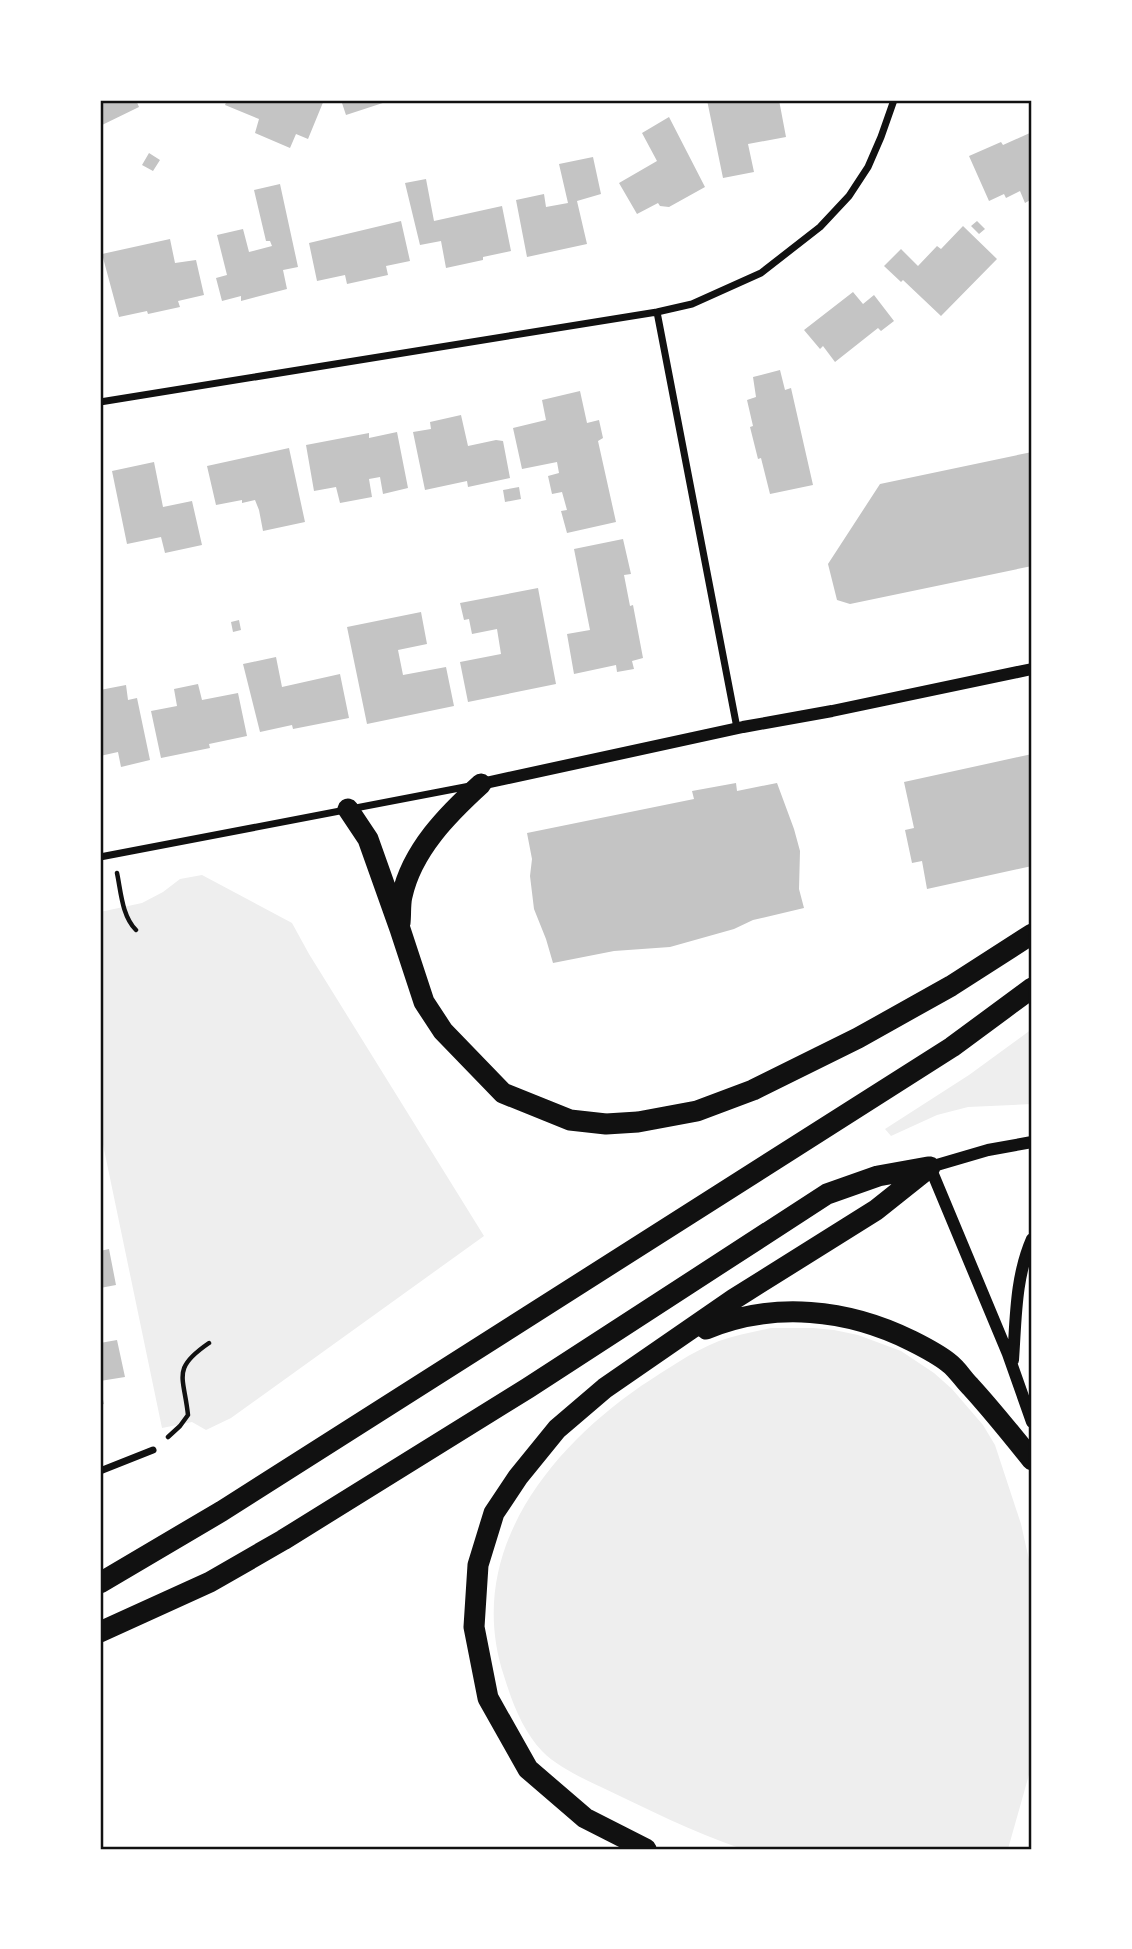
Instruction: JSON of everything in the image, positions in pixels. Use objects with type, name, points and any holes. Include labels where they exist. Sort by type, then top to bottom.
[{"type":"highway","points":[[400,929],[402,897],[411,867],[450,813],[481,784]]},
{"type":"highway","points":[[348,809],[368,839],[424,1002],[443,1031],[503,1093],[570,1120],[606,1124],[638,1122],[697,1111],[753,1090],[858,1038],[951,986],[1032,934]]},
{"type":"highway","points":[[100,1584],[222,1511],[951,1048],[1032,988]]},
{"type":"highway","points":[[646,1849],[585,1818],[528,1769],[488,1698],[474,1627],[478,1565],[494,1513],[518,1477],[557,1429],[605,1388],[734,1299],[876,1210],[930,1167]]},
{"type":"highway","points":[[100,1632],[210,1582],[283,1540],[528,1388],[827,1194],[878,1176],[930,1167]]},
{"type":"highway","points":[[675,1341],[727,1320],[770,1312],[825,1312],[891,1330],[949,1363],[1032,1460]]},
{"type":"street","points":[[100,402],[657,312],[692,304],[761,273],[820,227],[849,196],[868,167],[894,100]]},
{"type":"street","points":[[657,312],[737,728]]},
{"type":"street","points":[[100,857],[481,784],[737,728],[1032,669]]},
{"type":"street","points":[[1032,1142],[988,1150],[930,1167],[1013,1368],[1032,1422]]},
{"type":"street","points":[[1013,1368],[1017,1292],[1032,1239]]},
{"type":"street","points":[[100,1471],[153,1450]]},
{"type":"path","points":[[113,855],[125,914],[136,930]]},
{"type":"path","points":[[153,1450],[180,1426],[188,1415],[183,1368],[194,1354],[209,1343]]},
{"type":"shaded area","points":[[202,875],[292,923],[484,1236],[231,1418],[206,1430],[192,1422],[162,1428],[100,1130],[100,912],[142,903],[180,879]]},
{"type":"shaded area","points":[[1032,1029],[1032,1104],[968,1107],[937,1115],[891,1136],[885,1129],[969,1075]]},
{"type":"shaded area","points":[[771,1328],[834,1330],[858,1335],[901,1351],[952,1389],[983,1425],[995,1445],[1021,1524],[1032,1573],[1032,1764],[1008,1849],[742,1849],[670,1820],[562,1767],[535,1743],[519,1716],[504,1676],[495,1631],[495,1589],[505,1548],[522,1510],[546,1474],[574,1442],[606,1412],[641,1386],[709,1345]]},
{"type":"building","points":[[100,100],[136,100],[139,107],[100,126]]},
{"type":"building","points":[[227,100],[324,100],[308,139],[296,134],[290,148],[255,133],[259,119],[225,105]]},
{"type":"building","points":[[341,100],[392,100],[346,115]]},
{"type":"building","points":[[707,100],[779,100],[786,137],[748,144],[754,172],[723,178]]},
{"type":"building","points":[[669,117],[705,187],[669,207],[660,206],[658,203],[637,214],[619,183],[657,161],[642,133]]},
{"type":"building","points":[[1032,132],[1032,199],[1025,203],[1020,191],[1006,198],[1004,194],[989,201],[969,156]]},
{"type":"building","points":[[149,153],[160,160],[153,171],[142,165]]},
{"type":"building","points":[[593,157],[601,194],[577,201],[587,244],[527,257],[516,200],[544,194],[546,207],[568,203],[559,164]]},
{"type":"building","points":[[426,179],[434,221],[502,206],[511,251],[446,268],[441,241],[420,245],[405,183]]},
{"type":"building","points":[[280,184],[298,267],[283,270],[287,289],[241,301],[241,296],[222,301],[216,278],[227,275],[217,235],[243,229],[249,252],[272,246],[270,241],[266,241],[254,190]]},
{"type":"building","points":[[401,221],[410,261],[386,266],[388,275],[347,284],[345,275],[317,281],[309,243]]},
{"type":"building","points":[[977,221],[985,229],[979,234],[971,226]]},
{"type":"building","points":[[963,226],[997,259],[941,316],[884,266],[901,249],[918,266],[937,246],[941,249]]},
{"type":"building","points":[[170,239],[175,263],[196,260],[204,295],[178,301],[180,307],[119,317],[102,254]]},
{"type":"building","points":[[853,292],[863,304],[874,295],[894,321],[881,331],[878,328],[835,362],[823,346],[820,349],[804,330]]},
{"type":"building","points":[[780,370],[785,390],[791,388],[813,485],[770,494],[750,427],[753,426],[747,400],[756,397],[753,377]]},
{"type":"building","points":[[580,391],[587,423],[599,420],[603,438],[598,441],[616,522],[567,533],[561,511],[567,510],[562,492],[552,494],[548,476],[559,473],[557,462],[522,469],[513,428],[546,420],[542,400]]},
{"type":"building","points":[[461,415],[468,446],[503,441],[510,478],[468,487],[467,481],[425,490],[413,432],[431,429],[430,422]]},
{"type":"building","points":[[397,432],[408,488],[383,494],[380,477],[369,479],[372,497],[340,503],[336,487],[314,491],[306,445],[369,433],[369,438]]},
{"type":"building","points":[[289,448],[305,522],[263,531],[255,500],[216,505],[207,466]]},
{"type":"building","points":[[1032,452],[1032,566],[850,604],[837,600],[828,564],[880,484]]},
{"type":"building","points":[[154,462],[163,507],[192,501],[202,545],[165,553],[161,537],[127,544],[112,471]]},
{"type":"building","points":[[519,487],[521,499],[505,502],[503,490]]},
{"type":"building","points":[[623,539],[631,574],[624,575],[643,658],[632,661],[634,669],[617,672],[616,665],[574,674],[567,634],[590,630],[574,549]]},
{"type":"building","points":[[538,588],[556,684],[468,702],[460,662],[501,654],[497,629],[472,634],[469,619],[464,620],[460,603]]},
{"type":"building","points":[[421,612],[427,644],[398,650],[403,675],[446,667],[454,706],[367,724],[347,627]]},
{"type":"building","points":[[239,620],[241,630],[233,632],[231,622]]},
{"type":"building","points":[[276,657],[282,687],[340,674],[349,718],[293,729],[292,725],[260,732],[243,664]]},
{"type":"building","points":[[198,684],[202,700],[238,693],[247,736],[209,744],[210,748],[161,758],[151,711],[177,706],[174,689]]},
{"type":"building","points":[[126,685],[128,700],[137,698],[150,760],[121,767],[118,752],[100,756],[100,690]]},
{"type":"building","points":[[1032,754],[1032,866],[927,889],[922,861],[912,863],[905,830],[914,828],[904,782]]},
{"type":"building","points":[[736,783],[737,791],[777,783],[800,851],[799,889],[804,908],[753,920],[734,929],[670,947],[614,951],[553,963],[534,909],[530,876],[532,859],[527,833],[694,799],[692,791]]},
{"type":"building","points":[[109,1249],[116,1285],[100,1288],[100,1251]]},
{"type":"building","points":[[117,1340],[125,1377],[100,1381],[100,1343]]},
{"type":"building","points":[[100,1386],[104,1404],[100,1405]]}]
